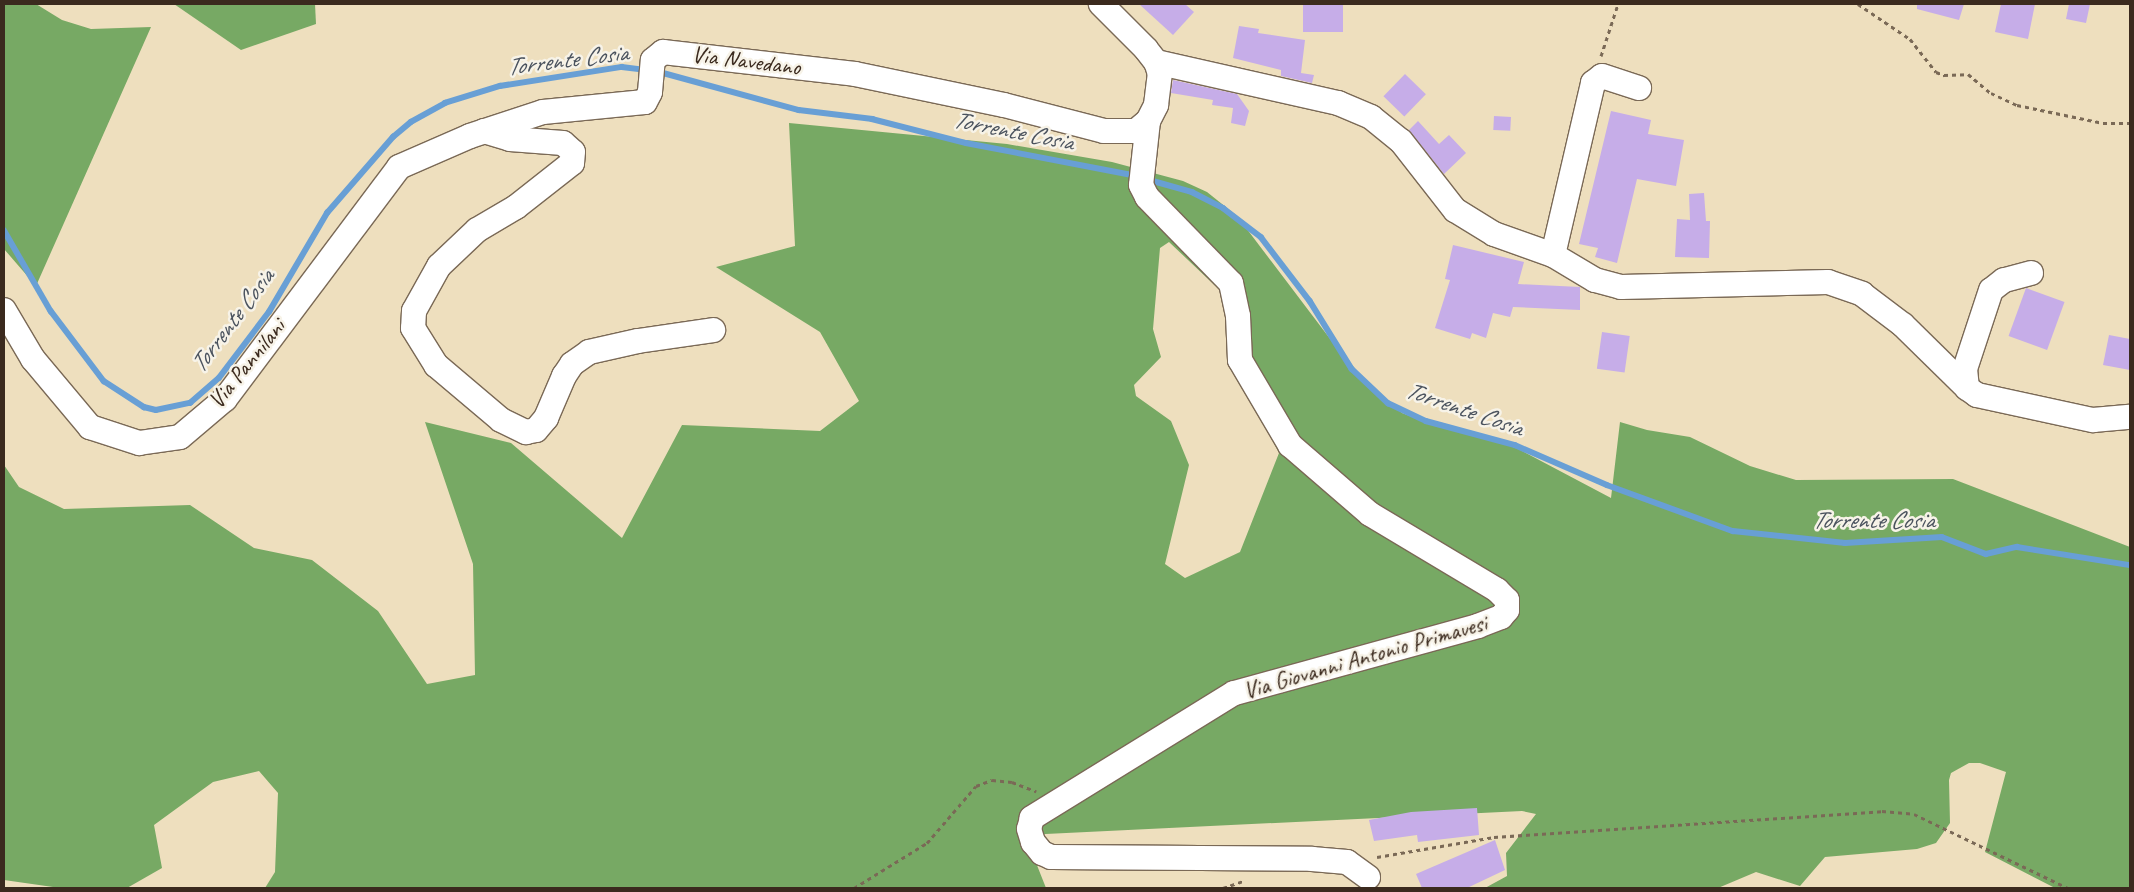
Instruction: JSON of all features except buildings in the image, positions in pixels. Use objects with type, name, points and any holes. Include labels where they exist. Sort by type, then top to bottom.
[{"type":"street","points":[[1101,4],[1156,62],[1338,102],[1372,117],[1401,141],[1455,210],[1494,234],[1553,255],[1596,280],[1621,287],[1828,282],[1862,294],[1904,326],[1967,388],[1977,395],[2093,420],[2130,417]]},
{"type":"street","name":"Via Navedano","points":[[398,167],[484,132],[544,112],[645,102],[650,92],[653,60],[663,52],[677,52],[854,74],[1004,105],[1104,131],[1142,126]]},
{"type":"street","name":"Via Giovanni Antonio Primavesi","points":[[1156,62],[1160,88],[1142,126],[1141,174],[1147,197],[1231,283],[1238,316],[1240,360],[1290,445],[1370,514],[1497,590],[1506,600],[1507,610],[1501,617],[1478,626],[1234,693],[1032,818],[1029,829],[1042,853],[1051,857],[1278,858],[1347,862]]},
{"type":"street","points":[[1553,255],[1593,83],[1602,76],[1639,88]]},
{"type":"street","points":[[484,132],[510,140],[563,143],[573,152],[572,163],[516,207],[477,230],[439,266],[414,311],[413,328],[436,365],[501,420],[526,432],[536,430],[546,418],[564,376],[572,364],[589,352],[713,330]]},
{"type":"street","name":"Via Pannilani","points":[[4,310],[32,359],[90,427],[138,443],[180,437],[225,399],[398,167]]},
{"type":"street","points":[[1967,388],[1965,369],[1991,290],[2004,280],[2031,273]]},
{"type":"street","points":[[1347,862],[1368,877]]},
{"type":"path","points":[[1593,83],[1618,4]]},
{"type":"path","points":[[1858,4],[1910,39],[1936,72],[1944,75],[1968,74],[1991,93],[2017,105],[2103,122],[2130,122]]},
{"type":"path","points":[[854,888],[927,844],[976,786],[992,780],[1012,782],[1060,800]]},
{"type":"path","points":[[1347,862],[1494,837],[1882,811],[1914,814],[2068,888]]},
{"type":"green space","points":[[4,4],[36,4],[62,20],[91,29],[151,27],[36,286],[4,249]]},
{"type":"green space","points":[[174,4],[315,4],[316,24],[241,50]]},
{"type":"green space","points":[[789,123],[1007,144],[1112,162],[1183,181],[1207,192],[1237,216],[1340,352],[1379,395],[1402,413],[1436,426],[1511,445],[1611,498],[1620,422],[1647,430],[1690,437],[1750,466],[1796,480],[1953,479],[2130,547],[2130,888],[2055,888],[1985,852],[2006,772],[1980,763],[1969,763],[1951,773],[1949,780],[1950,823],[1936,843],[1917,849],[1825,857],[1800,886],[1756,872],[1718,888],[1485,888],[1507,876],[1506,853],[1536,814],[1522,811],[1025,835],[1046,888],[265,888],[275,872],[278,793],[259,771],[213,782],[154,825],[162,868],[127,888],[60,888],[4,880],[4,465],[19,487],[64,509],[190,505],[254,548],[312,560],[378,611],[427,684],[475,675],[473,564],[425,422],[511,443],[622,538],[682,425],[820,431],[859,401],[820,332],[716,267],[795,246]],"holes":[[[1169,242],[1225,295],[1227,347],[1233,366],[1279,453],[1240,552],[1185,578],[1165,564],[1189,465],[1171,421],[1136,396],[1134,385],[1161,357],[1153,329],[1160,248]]]},
{"type":"waterway","name":"Torrente Cosia","points":[[4,230],[51,311],[104,381],[144,407],[156,410],[190,403],[219,378],[269,312],[327,213],[393,137],[411,122],[445,103],[500,86],[622,67],[647,70]]},
{"type":"waterway","name":"Torrente Cosia","points":[[656,71],[799,110],[872,119],[966,143],[1137,176]]},
{"type":"waterway","name":"Torrente Cosia","points":[[1146,179],[1192,192],[1223,208],[1261,237],[1310,301],[1352,369],[1388,403],[1426,421],[1515,445],[1607,485],[1733,531],[1845,543],[1942,537],[1986,554],[2017,547],[2130,565]]}]
